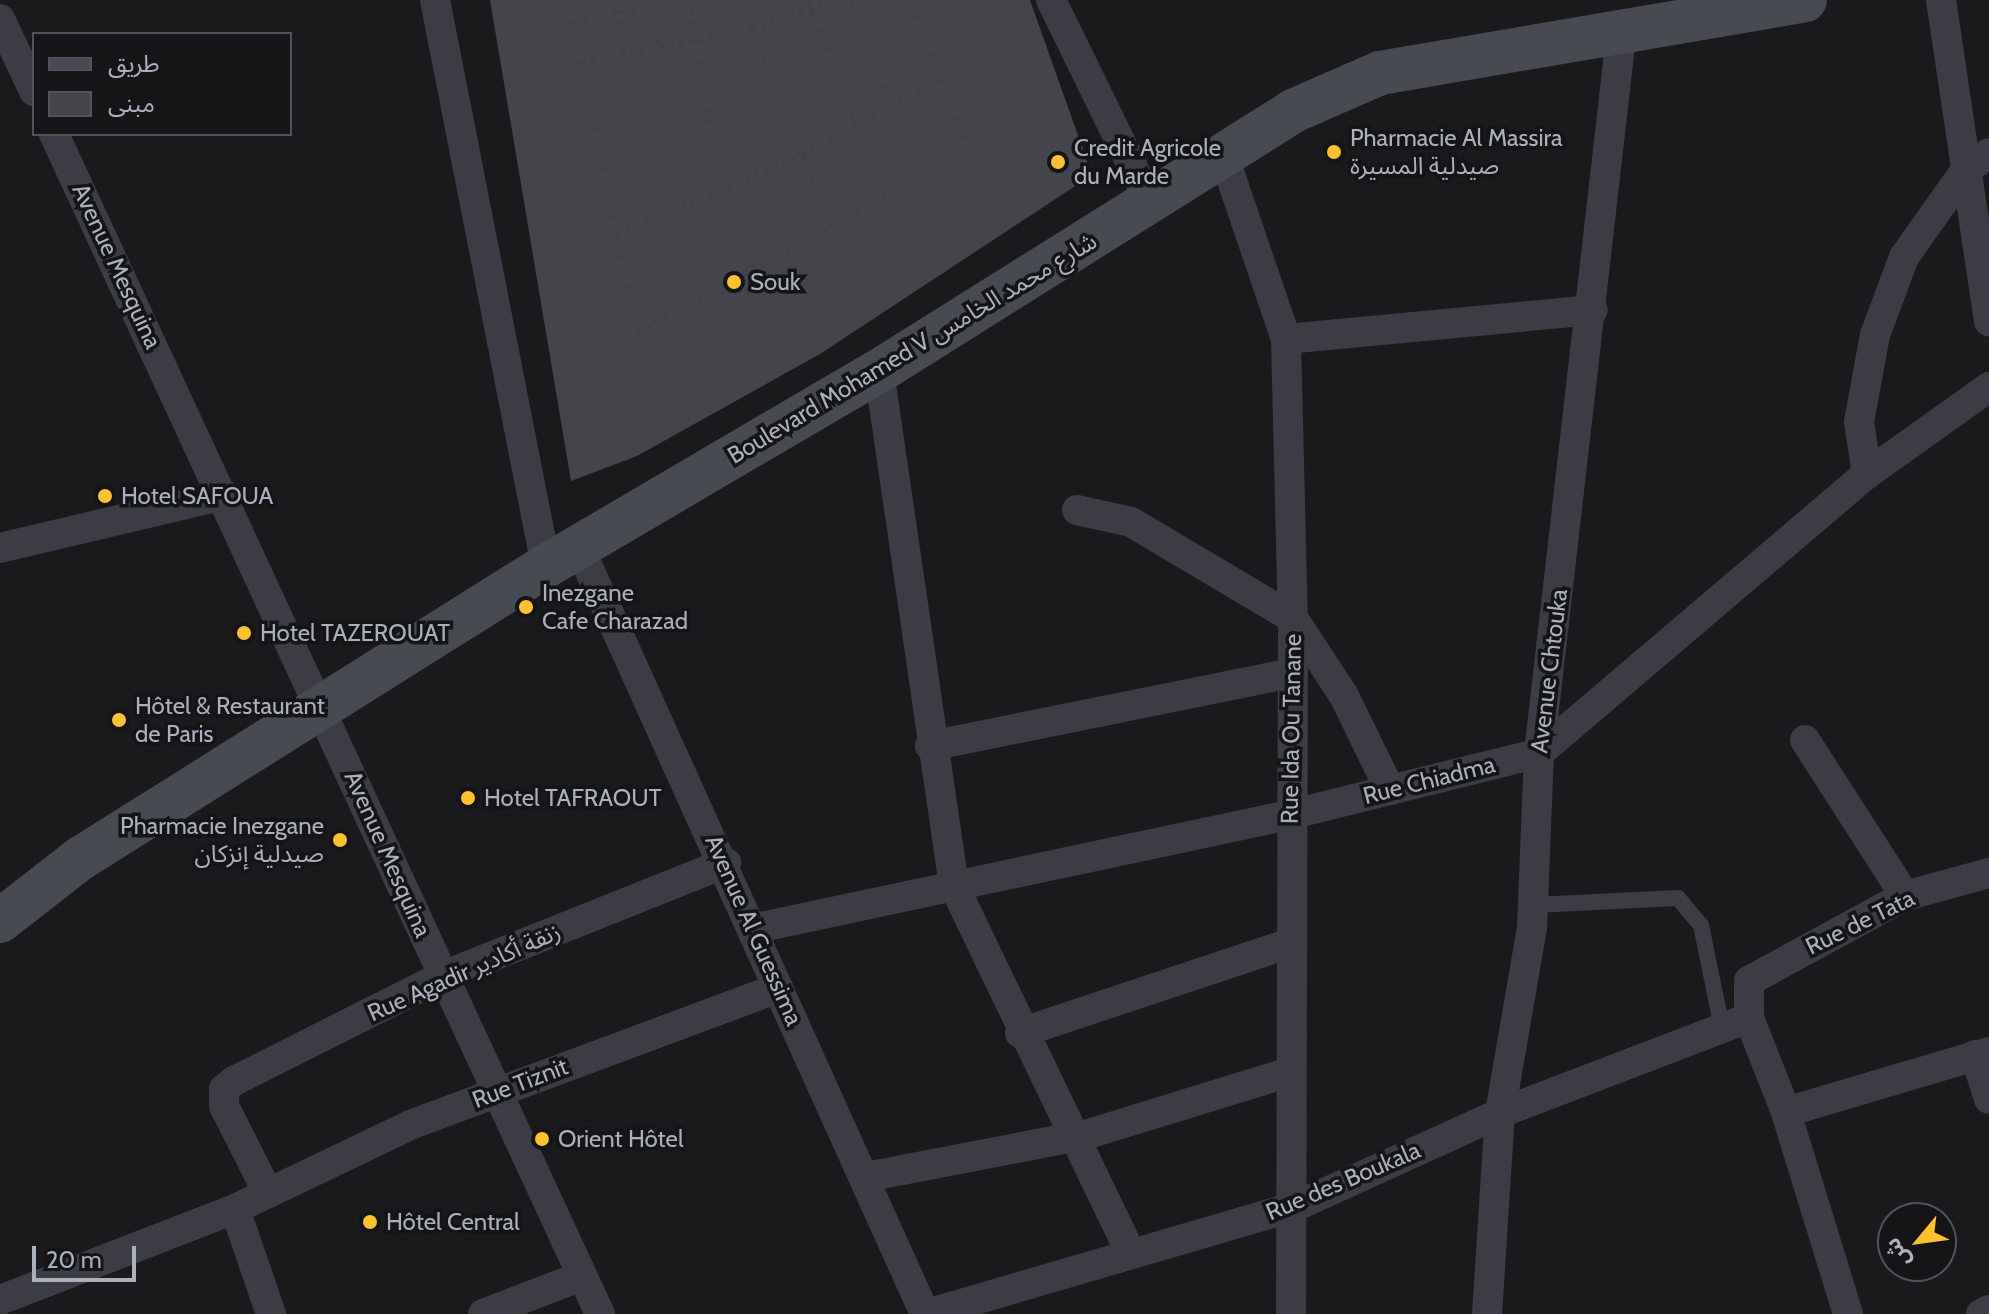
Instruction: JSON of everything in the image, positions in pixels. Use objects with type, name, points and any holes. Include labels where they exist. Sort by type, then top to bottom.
[{"type":"street","name":"Avenue Al Guessima","points":[[435,0],[562,556],[726,863],[778,988],[926,1314]]},
{"type":"street","points":[[1051,0],[1151,204]]},
{"type":"street","name":"Boulevard Mohamed V شارع محمد الخامس","points":[[0,921],[81,858],[562,556],[879,371],[1151,204],[1293,111],[1380,73],[1622,28],[1805,0]]},
{"type":"street","points":[[1941,0],[1989,321]]},
{"type":"street","points":[[0,19],[32,87]]},
{"type":"street","name":"Avenue Chtouka","points":[[1487,1314],[1500,1113],[1533,905],[1539,753],[1593,310],[1622,28]]},
{"type":"street","name":"Avenue Mesquina","points":[[55,136],[225,495],[600,1314]]},
{"type":"street","points":[[1867,474],[1859,422],[1875,335],[1904,257],[1965,171],[1989,153]]},
{"type":"street","name":"Rue Ida Ou Tanane","points":[[1223,154],[1286,339],[1293,618],[1287,1073],[1294,1207],[1291,1314]]},
{"type":"street","points":[[1286,339],[1593,310]]},
{"type":"street","points":[[879,371],[930,746],[954,886],[1020,1033],[1077,1136],[1130,1252]]},
{"type":"street","name":"Rue Chiadma","points":[[752,929],[1289,815],[1539,753],[1867,474],[1989,387]]},
{"type":"street","points":[[0,548],[225,495]]},
{"type":"street","points":[[1077,510],[1131,522],[1293,618],[1344,696],[1390,790]]},
{"type":"street","points":[[930,746],[1293,673]]},
{"type":"street","points":[[1805,740],[1905,896]]},
{"type":"street","name":"Boulevard Mohamed V شارع محمد الخامس","points":[[0,887],[81,858]]},
{"type":"street","name":"Rue Agadir زنقة أكادير","points":[[267,1191],[224,1106],[224,1089],[234,1081],[443,976],[726,863]]},
{"type":"street","name":"Rue de Tata","points":[[1735,1023],[1749,981],[1780,962],[1905,896],[1989,873]]},
{"type":"street","points":[[1020,1033],[1290,943]]},
{"type":"street","name":"Rue Tiznit","points":[[0,1300],[235,1209],[267,1191],[498,1091],[778,988]]},
{"type":"street","points":[[1735,1023],[1786,1112],[1848,1314]]},
{"type":"street","name":"Rue des Boukala","points":[[926,1314],[1130,1252],[1294,1207],[1500,1113],[1735,1023]]},
{"type":"street","points":[[1786,1112],[1982,1053],[1989,1099]]},
{"type":"street","points":[[866,1177],[1077,1136],[1287,1073]]},
{"type":"street","points":[[235,1209],[271,1314]]},
{"type":"street","points":[[483,1314],[582,1276]]},
{"type":"street","points":[[1981,1314],[1989,1310]]},
{"type":"lane","points":[[1533,905],[1678,898],[1701,925],[1735,1023]]},
{"type":"path","points":[[568,0],[637,332],[970,148],[907,0]]},
{"type":"path","points":[[616,0],[624,53]]},
{"type":"path","points":[[690,0],[720,190]]},
{"type":"path","points":[[741,0],[830,225]]},
{"type":"path","points":[[808,0],[856,126]]},
{"type":"path","points":[[581,62],[752,29],[830,0]]},
{"type":"path","points":[[851,0],[893,105]]},
{"type":"path","points":[[572,21],[654,3],[660,47]]},
{"type":"path","points":[[617,234],[802,155],[941,79]]},
{"type":"building","name":"Souk","points":[[490,0],[1030,0],[1092,175],[820,354],[637,456],[571,481]]},
{"type":"place","name":"Pharmacie Al Massira صيدلية المسيرة","points":[[1334,152]]},
{"type":"place","name":"Credit Agricole du Marde","points":[[1058,162]]},
{"type":"place","name":"Souk","points":[[734,282]]},
{"type":"place","name":"Hotel SAFOUA","points":[[105,496]]},
{"type":"place","name":"Inezgane Cafe Charazad","points":[[526,607]]},
{"type":"place","name":"Hotel TAZEROUAT","points":[[244,633]]},
{"type":"place","name":"Hôtel & Restaurant de Paris","points":[[119,720]]},
{"type":"place","name":"Hotel TAFRAOUT","points":[[468,798]]},
{"type":"place","name":"Pharmacie Inezgane صيدلية إنزكان","points":[[340,840]]},
{"type":"place","name":"Orient Hôtel","points":[[542,1139]]},
{"type":"place","name":"Hôtel Central","points":[[370,1222]]}]
